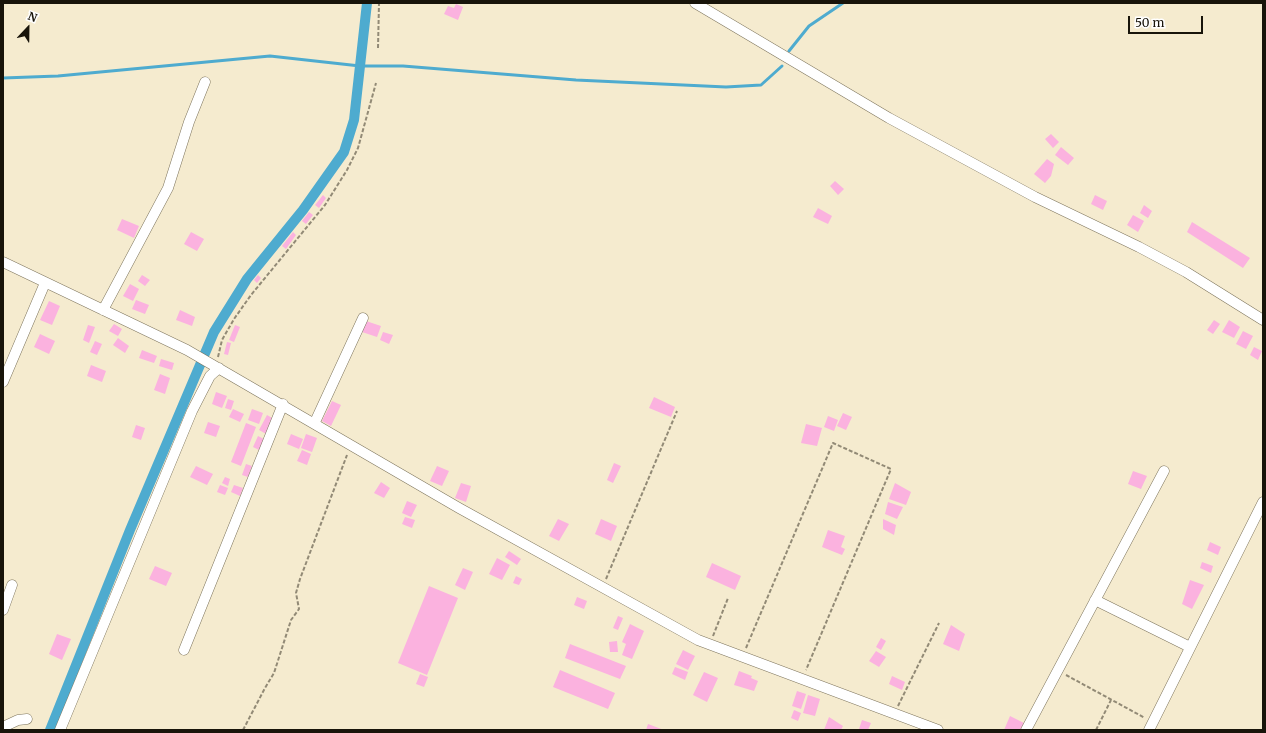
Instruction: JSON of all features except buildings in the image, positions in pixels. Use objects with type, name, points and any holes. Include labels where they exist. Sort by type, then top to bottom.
[{"type":"street","points":[[695,3],[889,118],[1035,197],[1139,247],[1186,272],[1263,320]]},
{"type":"street","points":[[103,310],[168,188],[205,82]]},
{"type":"street","points":[[3,262],[187,350],[315,422],[459,508],[603,586],[698,640],[938,730]]},
{"type":"street","points":[[3,382],[45,283]]},
{"type":"street","points":[[315,422],[363,318]]},
{"type":"street","points":[[60,730],[192,411],[216,367]]},
{"type":"street","points":[[184,650],[283,404]]},
{"type":"street","points":[[1026,730],[1164,471]]},
{"type":"street","points":[[1151,726],[1263,502]]},
{"type":"street","points":[[3,610],[12,585]]},
{"type":"street","points":[[1095,600],[1190,647]]},
{"type":"street","points":[[3,727],[18,720],[27,719]]},
{"type":"path","points":[[378,48],[379,3]]},
{"type":"path","points":[[216,367],[222,340],[234,319],[251,295],[325,205],[347,170],[358,148],[376,83]]},
{"type":"path","points":[[603,586],[677,411]]},
{"type":"path","points":[[742,656],[832,443],[891,469],[802,678]]},
{"type":"path","points":[[243,730],[274,673],[291,620],[299,609],[296,593],[300,579],[351,444]]},
{"type":"path","points":[[709,644],[728,598]]},
{"type":"path","points":[[894,713],[939,623]]},
{"type":"path","points":[[1057,671],[1111,700],[1151,726]]},
{"type":"path","points":[[1096,730],[1111,700]]},
{"type":"waterway","points":[[50,730],[130,530],[214,332],[247,279],[303,210],[344,152],[354,120],[367,3]]},
{"type":"waterway","points":[[789,51],[809,26],[843,3]]},
{"type":"waterway","points":[[3,78],[58,76],[270,56],[360,66],[403,66],[576,80],[726,87],[761,85],[782,66]]}]
